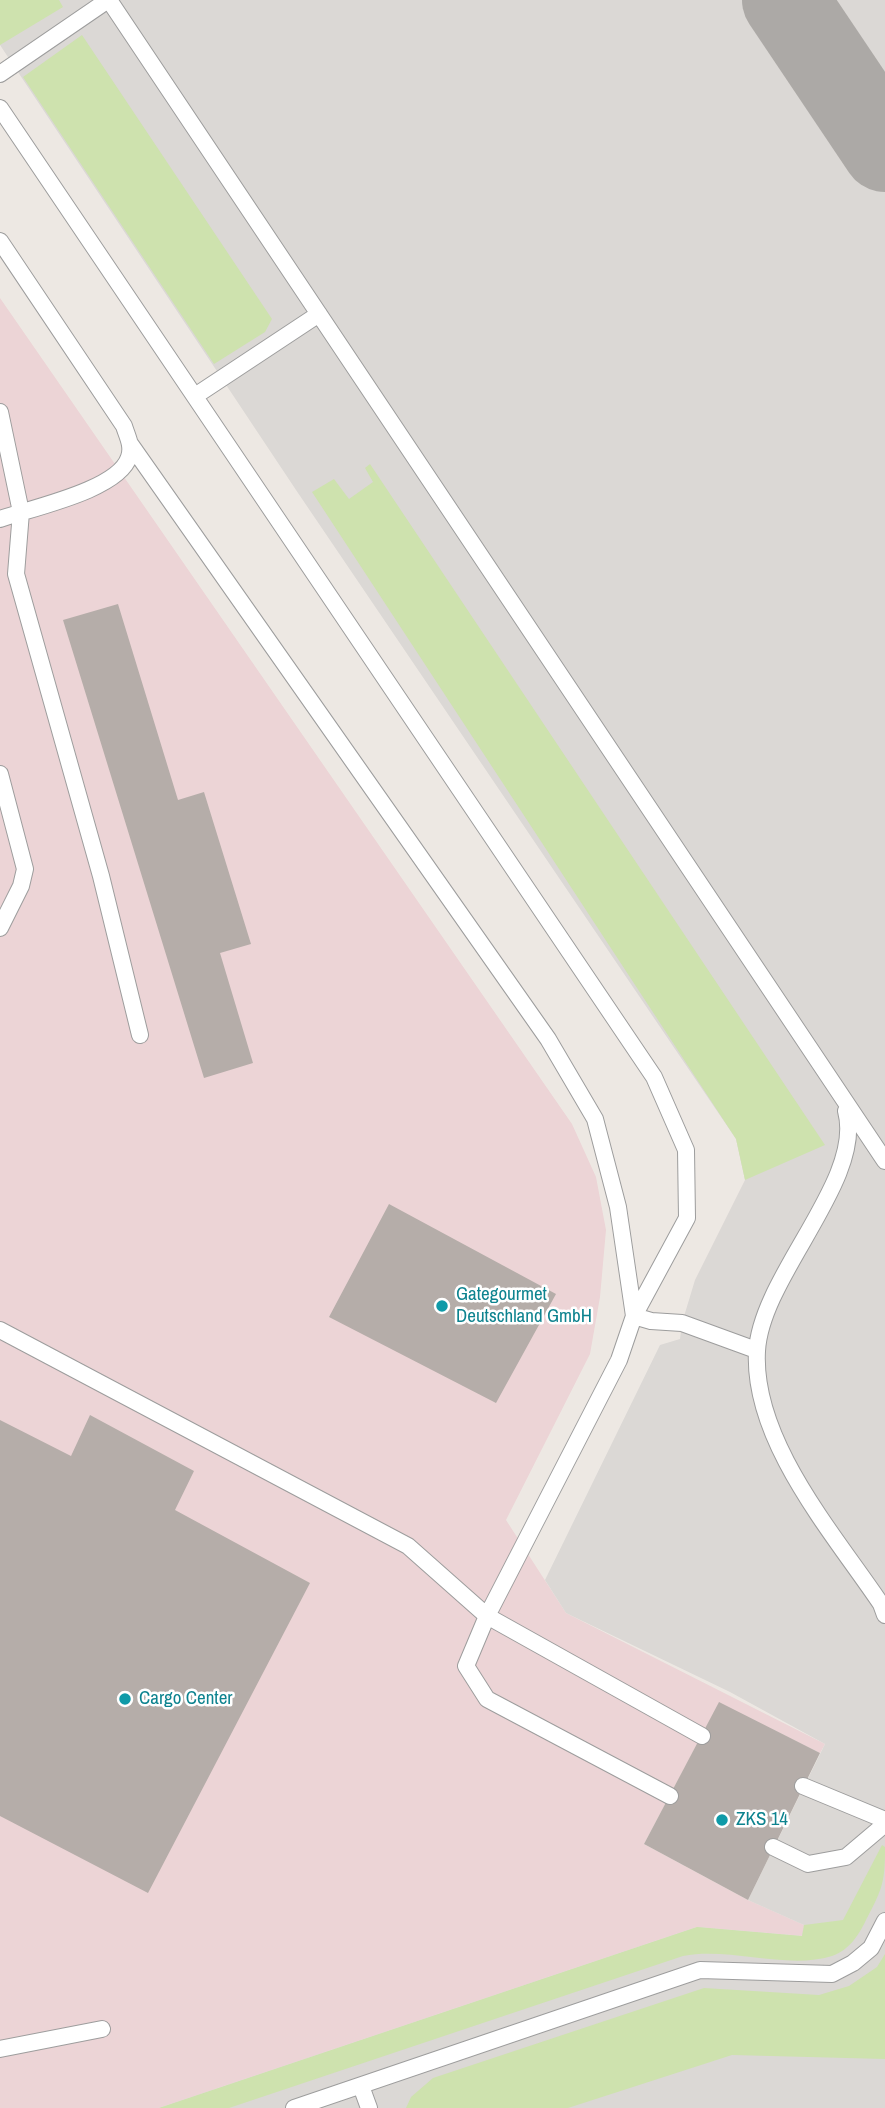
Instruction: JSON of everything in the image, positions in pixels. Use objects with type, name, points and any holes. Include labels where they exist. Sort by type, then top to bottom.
[{"type":"lane","points":[[0,74],[108,0],[885,1161]]},
{"type":"lane","points":[[0,108],[654,1077],[686,1150],[687,1218],[634,1316],[619,1360],[487,1616],[467,1666],[487,1699],[670,1796]]},
{"type":"lane","points":[[0,241],[124,426],[131,445],[548,1039],[595,1119],[618,1208],[634,1316]]},
{"type":"lane","points":[[195,396],[319,314]]},
{"type":"lane","points":[[0,412],[21,512],[16,574],[101,876],[140,1035]]},
{"type":"lane","points":[[0,519],[105,483],[129,460],[131,445]]},
{"type":"lane","points":[[0,774],[25,869],[21,887],[0,928]]},
{"type":"lane","points":[[842,1095],[851,1129],[843,1161],[768,1306],[757,1350],[760,1388],[772,1434],[800,1484],[884,1609]]},
{"type":"lane","points":[[634,1316],[651,1321],[682,1323],[757,1350]]},
{"type":"lane","points":[[0,1330],[408,1546],[487,1616],[702,1736]]},
{"type":"lane","points":[[773,1847],[808,1864],[846,1857],[885,1822],[808,1789]]},
{"type":"lane","points":[[294,2108],[700,1970],[832,1974],[853,1963],[871,1948],[885,1921]]},
{"type":"lane","points":[[0,2049],[102,2029]]},
{"type":"lane","points":[[361,2086],[369,2108]]},
{"type":"shaded area","points":[[0,0],[885,0],[885,2108],[159,2108],[697,1927],[802,1936],[804,1925],[748,1900],[825,1744],[730,1692],[566,1613],[545,1580],[660,1345],[680,1339],[695,1280],[745,1180],[736,1139],[296,490],[0,45]]},
{"type":"shaded area","points":[[0,298],[572,1124],[596,1177],[606,1230],[600,1297],[590,1354],[506,1520],[566,1613],[825,1744],[820,1753],[719,1703],[644,1844],[748,1900],[804,1925],[803,1936],[697,1927],[159,2108],[0,2108]]},
{"type":"green space","points":[[0,0],[59,0],[63,7],[0,45]]},
{"type":"green space","points":[[82,35],[272,319],[265,332],[214,364],[23,77]]},
{"type":"green space","points":[[370,464],[825,1145],[745,1180],[736,1139],[312,492],[334,479],[349,499],[373,482],[365,468]]},
{"type":"green space","points":[[882,1845],[885,1847],[884,1868],[877,1899],[854,1940],[844,1950],[832,1956],[796,1961],[720,1954],[683,1956],[229,2108],[159,2108],[697,1927],[802,1936],[804,1925],[843,1920]]},
{"type":"green space","points":[[885,1954],[885,2059],[732,2055],[568,2108],[406,2108],[411,2097],[433,2078],[704,1988],[819,1995],[849,1986],[877,1967]]},
{"type":"building","points":[[118,604],[178,800],[204,792],[251,944],[220,953],[253,1063],[204,1078],[63,620]]},
{"type":"building","name":"Gategourmet Deutschland GmbH","points":[[389,1204],[556,1294],[496,1403],[329,1317]]},
{"type":"building","name":"Cargo Center","points":[[90,1415],[194,1471],[175,1510],[310,1583],[148,1893],[0,1816],[0,1420],[71,1456]]},
{"type":"building","name":"ZKS 14","points":[[719,1702],[820,1753],[748,1900],[644,1844]]},
{"type":"taxiway","points":[[785,0],[885,149]]},
{"type":"place","name":"Gategourmet Deutschland GmbH","points":[[442,1306]]},
{"type":"place","name":"Cargo Center","points":[[125,1699]]},
{"type":"place","name":"ZKS 14","points":[[722,1820]]}]
